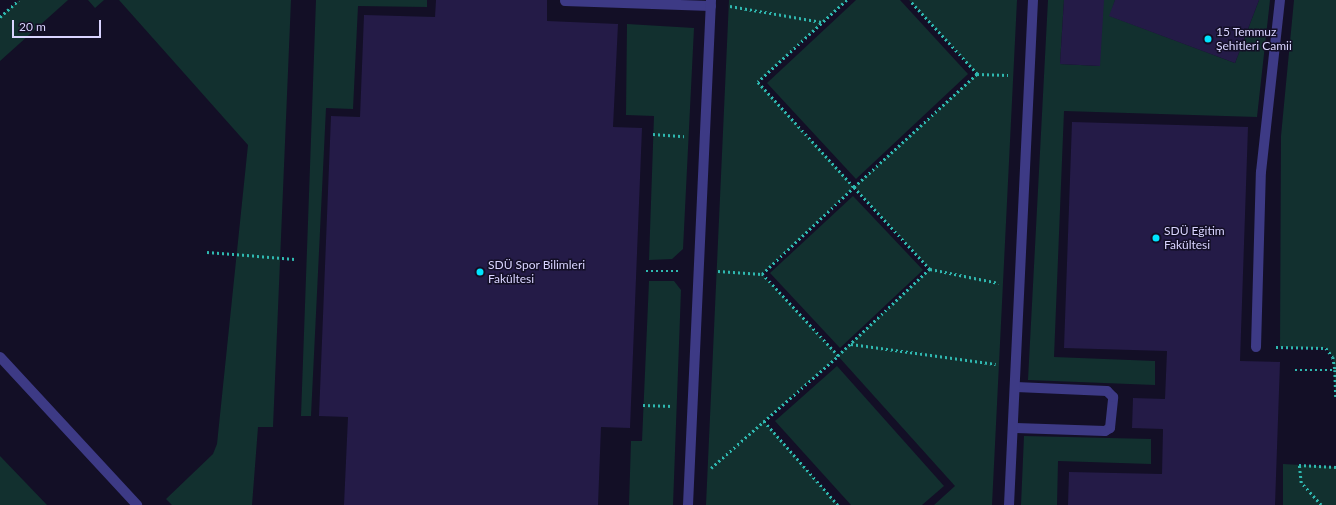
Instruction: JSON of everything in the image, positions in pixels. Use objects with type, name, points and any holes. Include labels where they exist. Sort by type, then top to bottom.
[{"type":"street","points":[[1009,505],[1033,0]]},
{"type":"street","points":[[1256,347],[1261,172],[1280,0]]},
{"type":"street","points":[[566,1],[711,3],[688,505]]},
{"type":"street","points":[[0,357],[137,505]]},
{"type":"street","points":[[1013,428],[1105,431],[1110,428],[1113,397],[1107,391],[1015,388]]},
{"type":"path","points":[[0,17],[19,0]]},
{"type":"path","points":[[846,0],[758,82],[930,269],[1003,284]]},
{"type":"path","points":[[909,0],[977,74]]},
{"type":"path","points":[[728,6],[822,22]]},
{"type":"path","points":[[762,274],[977,74],[1013,75]]},
{"type":"path","points":[[653,134],[705,137]]},
{"type":"path","points":[[207,252],[295,259]]},
{"type":"path","points":[[708,471],[838,356],[930,269]]},
{"type":"path","points":[[716,271],[762,274],[838,356]]},
{"type":"path","points":[[850,344],[999,364]]},
{"type":"path","points":[[1280,347],[1326,348],[1333,357],[1336,398]]},
{"type":"path","points":[[1295,370],[1335,370]]},
{"type":"path","points":[[643,405],[693,407]]},
{"type":"path","points":[[764,421],[838,505]]},
{"type":"path","points":[[1321,505],[1301,483],[1299,465],[1336,467]]},
{"type":"green space","points":[[19,0],[68,0],[0,61],[0,17]]},
{"type":"green space","points":[[88,0],[104,0],[95,8]]},
{"type":"green space","points":[[119,0],[291,0],[273,427],[258,427],[252,505],[172,505],[166,499],[213,454],[217,444],[248,145]]},
{"type":"green space","points":[[316,0],[427,0],[427,7],[358,6],[353,109],[326,108],[311,416],[301,416]]},
{"type":"green space","points":[[729,0],[847,0],[758,82],[854,187],[977,74],[909,0],[1017,0],[992,505],[934,505],[955,486],[838,356],[764,421],[838,505],[706,505]],"holes":[[[854,187],[930,269],[838,355],[762,274]]]},
{"type":"green space","points":[[856,0],[900,0],[968,74],[856,179],[767,83]]},
{"type":"green space","points":[[1048,0],[1064,0],[1060,64],[1100,66],[1096,0],[1115,0],[1110,16],[1235,63],[1259,0],[1270,0],[1257,117],[1064,111],[1054,357],[1155,361],[1155,385],[1028,380]]},
{"type":"green space","points":[[1294,0],[1336,0],[1336,398],[1333,357],[1326,348],[1280,347],[1281,136]]},
{"type":"green space","points":[[627,24],[694,28],[683,249],[672,259],[649,260],[654,116],[626,115]]},
{"type":"green space","points":[[853,196],[923,270],[840,348],[770,273]]},
{"type":"green space","points":[[649,281],[674,281],[681,290],[673,505],[629,505],[631,441],[642,441]]},
{"type":"green space","points":[[837,366],[944,486],[922,505],[851,505],[775,421]]},
{"type":"green space","points":[[1024,436],[1151,439],[1151,464],[1058,461],[1057,505],[1021,505]]},
{"type":"green space","points":[[0,456],[47,505],[0,505]]},
{"type":"green space","points":[[1283,464],[1336,467],[1336,505],[1283,505]]},
{"type":"building","name":"SDÜ Spor Bilimleri Fakültesi","points":[[436,0],[547,0],[547,21],[618,24],[613,127],[642,128],[630,428],[601,427],[598,505],[344,505],[348,417],[319,416],[331,116],[360,117],[364,15],[435,17]]},
{"type":"building","points":[[1064,0],[1104,0],[1100,66],[1060,64]]},
{"type":"building","name":"15 Temmuz Şehitleri Camii","points":[[1115,0],[1259,0],[1235,63],[1109,16]]},
{"type":"building","name":"SDÜ Eğitim Fakültesi","points":[[1072,122],[1248,127],[1240,361],[1280,362],[1275,505],[1068,505],[1069,472],[1162,474],[1163,429],[1132,428],[1133,398],[1165,399],[1167,351],[1064,348]]},
{"type":"place","name":"15 Temmuz Şehitleri Camii","points":[[1208,39]]},
{"type":"place","name":"SDÜ Eğitim Fakültesi","points":[[1156,238]]},
{"type":"place","name":"SDÜ Spor Bilimleri Fakültesi","points":[[480,272]]}]
